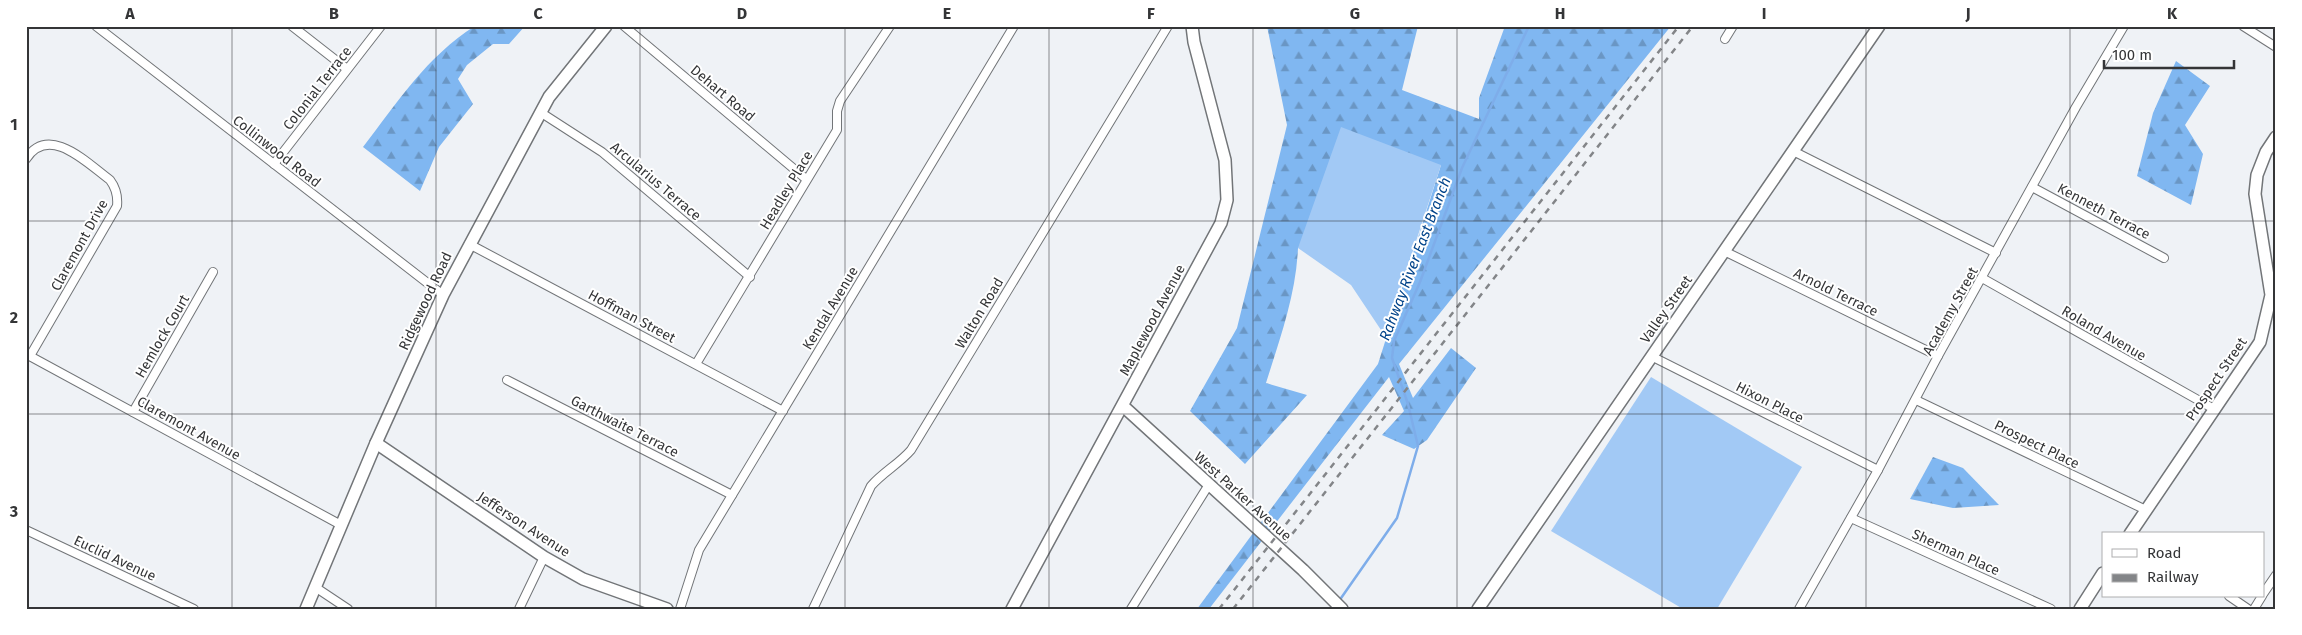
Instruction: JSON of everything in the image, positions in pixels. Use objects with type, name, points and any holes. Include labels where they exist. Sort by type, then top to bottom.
[{"type":"street","name":"Collinwood Road","points":[[96,26],[443,295]]},
{"type":"street","points":[[292,26],[347,69]]},
{"type":"street","name":"Colonial Terrace","points":[[274,164],[381,26]]},
{"type":"street","name":"Ridgewood Road","points":[[306,609],[376,443],[443,295],[469,244],[549,97],[606,26]]},
{"type":"street","name":"Dehart Road","points":[[624,26],[806,179]]},
{"type":"street","name":"Headley Place","points":[[696,364],[837,130],[837,110],[840,101],[890,26]]},
{"type":"street","name":"Kendal Avenue","points":[[680,609],[699,550],[1014,26]]},
{"type":"street","name":"Walton Road","points":[[813,609],[870,486],[879,476],[901,461],[911,450],[1168,26]]},
{"type":"street","name":"Maplewood Avenue","points":[[1012,609],[1221,223],[1227,200],[1225,160],[1194,42],[1192,26]]},
{"type":"street","points":[[1726,38],[1733,26]]},
{"type":"street","name":"Valley Street","points":[[1478,609],[1879,26]]},
{"type":"street","name":"Academy Street","points":[[1799,609],[1878,470],[1938,356],[2124,26]]},
{"type":"street","points":[[2243,26],[2276,47]]},
{"type":"street","name":"Arcularius Terrace","points":[[540,112],[602,152],[750,277]]},
{"type":"street","name":"Prospect Street","points":[[2132,532],[2260,342],[2273,295],[2255,194],[2257,175],[2266,152],[2276,137]]},
{"type":"street","name":"Claremont Drive","points":[[26,159],[38,147],[49,144],[63,146],[110,180],[116,187],[118,200],[117,206],[28,355]]},
{"type":"street","points":[[1793,151],[1996,253]]},
{"type":"street","name":"Kenneth Terrace","points":[[2032,188],[2164,258]]},
{"type":"street","name":"Hoffman Street","points":[[469,244],[783,410]]},
{"type":"street","name":"Arnold Terrace","points":[[1724,251],[1938,356]]},
{"type":"street","name":"Hemlock Court","points":[[133,412],[213,272]]},
{"type":"street","name":"Roland Avenue","points":[[1982,278],[2214,409]]},
{"type":"street","name":"Claremont Avenue","points":[[28,355],[341,525]]},
{"type":"street","name":"Hixon Place","points":[[1651,356],[1878,470]]},
{"type":"street","name":"Garthwaite Terrace","points":[[507,380],[732,495]]},
{"type":"street","name":"Prospect Place","points":[[1916,400],[2146,510]]},
{"type":"street","name":"West Parker Avenue","points":[[1123,406],[1208,486],[1263,533],[1342,609]]},
{"type":"street","name":"Jefferson Avenue","points":[[376,443],[544,557],[600,586],[667,609]]},
{"type":"street","points":[[1131,609],[1208,486]]},
{"type":"street","name":"Sherman Place","points":[[1851,518],[2050,609]]},
{"type":"street","name":"Euclid Avenue","points":[[26,530],[194,609]]},
{"type":"street","points":[[519,609],[544,557]]},
{"type":"street","points":[[2080,609],[2102,575]]},
{"type":"street","points":[[2264,593],[2276,575]]},
{"type":"street","points":[[314,587],[348,609]]},
{"type":"street","points":[[2232,598],[2248,609]]},
{"type":"street","points":[[2254,609],[2261,598]]},
{"type":"green space","points":[[475,26],[525,26],[509,44],[493,44],[467,65],[458,79],[473,104],[439,147],[420,191],[363,147],[427,66],[442,51]]},
{"type":"green space","points":[[1267,26],[1418,26],[1402,90],[1479,119],[1479,98],[1505,26],[1671,26],[1399,364],[1413,398],[1451,348],[1476,368],[1427,440],[1414,449],[1382,435],[1404,411],[1389,377],[1209,609],[1197,609],[1378,364],[1441,165],[1298,248],[1291,300],[1266,383],[1307,395],[1245,464],[1190,411],[1237,328],[1287,125]]},
{"type":"green space","points":[[2176,61],[2210,86],[2185,125],[2203,154],[2191,205],[2137,176],[2153,113]]},
{"type":"green space","points":[[1933,457],[1963,468],[1999,505],[1953,508],[1910,499]]},
{"type":"shaded area","points":[[1341,127],[1441,165],[1385,336],[1351,285],[1298,248]]},
{"type":"shaded area","points":[[1651,377],[1802,467],[1717,609],[1683,609],[1551,531]]},
{"type":"waterway","name":"Rahway River East Branch","points":[[1339,601],[1397,518],[1418,446],[1408,404],[1392,358],[1394,341],[1420,282],[1462,168],[1529,26]]},
{"type":"railway","points":[[1219,609],[1679,26]]},
{"type":"railway","points":[[1233,609],[1693,26]]}]
